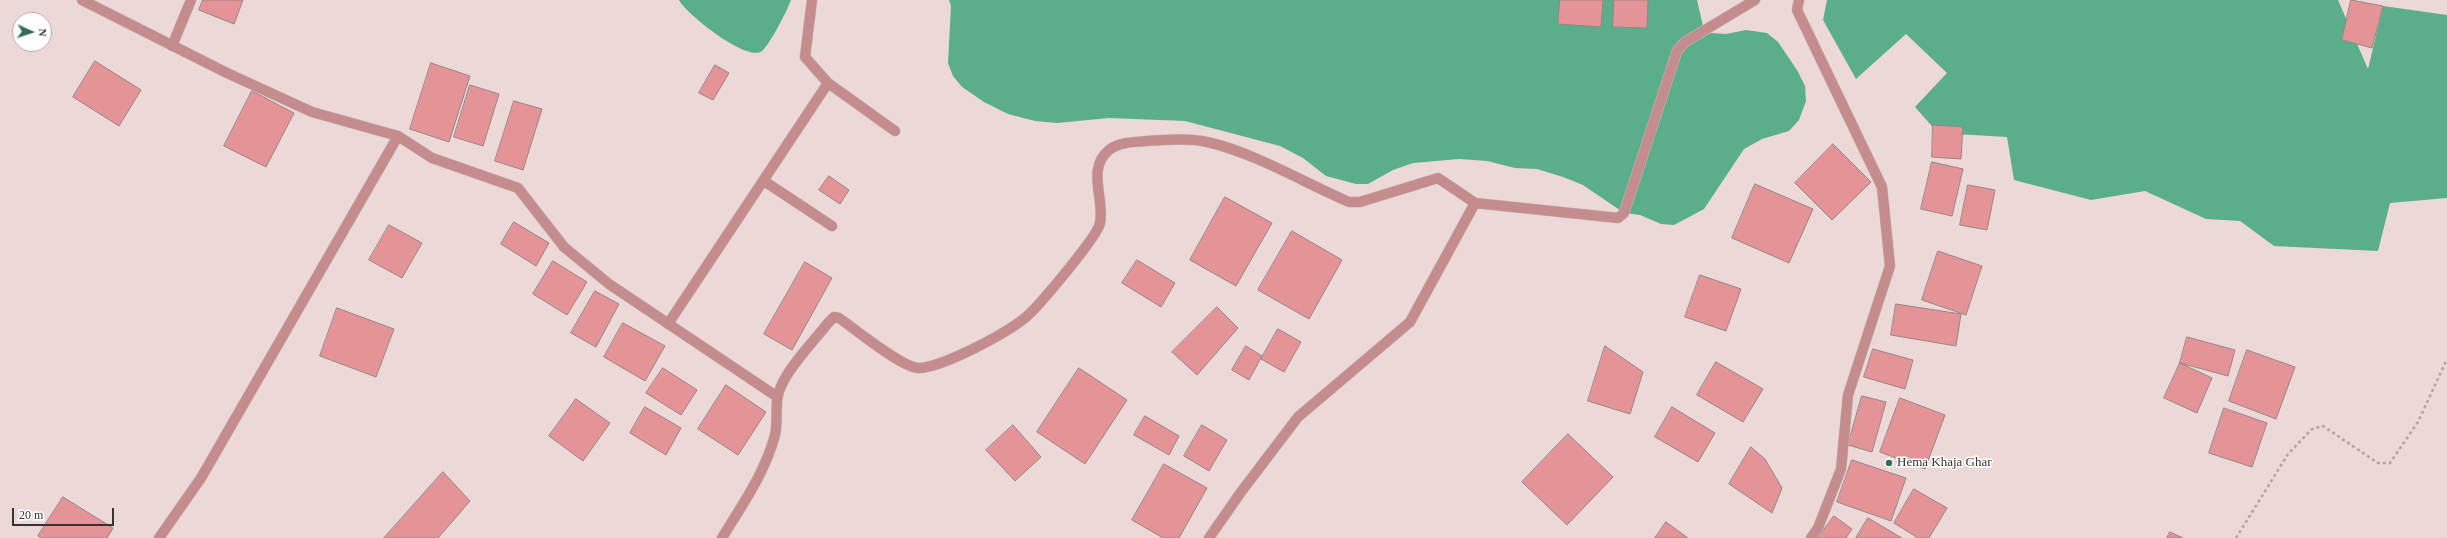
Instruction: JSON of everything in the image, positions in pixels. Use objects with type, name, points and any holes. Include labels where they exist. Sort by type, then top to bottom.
[{"type":"street","points":[[82,0],[172,46],[312,112],[398,136],[432,158],[518,188],[564,247],[609,284],[776,396]]},
{"type":"street","points":[[172,46],[191,0]]},
{"type":"street","points":[[812,0],[805,57],[828,83],[895,131]]},
{"type":"street","points":[[722,538],[760,477],[776,432],[776,396],[783,382],[834,317],[839,318],[903,364],[916,368],[930,366],[983,343],[1026,317],[1093,240],[1100,224],[1097,182],[1099,163],[1109,150],[1127,143],[1178,139],[1207,142],[1244,154],[1349,202],[1360,202],[1438,178],[1475,204],[1618,218],[1624,213],[1677,51],[1685,42],[1755,0]]},
{"type":"street","points":[[1799,0],[1797,10],[1882,187],[1890,266],[1848,395],[1841,469],[1818,528],[1811,538]]},
{"type":"street","points":[[668,324],[828,83]]},
{"type":"street","points":[[159,538],[201,478],[398,136]]},
{"type":"street","points":[[764,181],[832,226]]},
{"type":"street","points":[[1209,538],[1240,492],[1298,417],[1410,322],[1475,204]]},
{"type":"path","points":[[2236,538],[2288,454],[2312,429],[2323,426],[2378,464],[2390,463],[2418,422],[2447,359]]},
{"type":"green space","points":[[679,0],[791,0],[769,42],[762,51],[755,53],[731,44],[718,35],[693,16]]},
{"type":"green space","points":[[949,0],[1697,0],[1705,35],[1712,33],[1726,34],[1746,30],[1767,33],[1778,42],[1797,70],[1805,86],[1806,101],[1799,120],[1789,131],[1762,139],[1744,149],[1704,209],[1674,225],[1661,224],[1640,215],[1624,213],[1583,185],[1537,169],[1515,168],[1487,161],[1459,159],[1413,163],[1393,170],[1368,184],[1356,184],[1326,176],[1303,158],[1280,146],[1185,121],[1109,118],[1057,123],[1035,121],[1008,114],[984,102],[962,87],[953,76],[948,63],[951,6]]},
{"type":"green space","points":[[1827,0],[2338,0],[2368,69],[2383,6],[2447,15],[2447,198],[2390,203],[2378,251],[2274,246],[2240,221],[2206,219],[2145,191],[2091,200],[2014,180],[2007,137],[1938,133],[1915,107],[1947,73],[1906,34],[1856,79],[1823,20]]},
{"type":"building","points":[[203,0],[243,0],[234,24],[199,10]]},
{"type":"building","points":[[1560,0],[1603,0],[1601,27],[1558,24]]},
{"type":"building","points":[[1614,0],[1648,0],[1647,28],[1613,27]]},
{"type":"building","points":[[2351,0],[2383,6],[2372,48],[2342,40]]},
{"type":"building","points":[[95,61],[141,90],[119,126],[73,97]]},
{"type":"building","points":[[431,63],[470,76],[449,142],[410,129]]},
{"type":"building","points":[[715,65],[729,73],[713,100],[699,93]]},
{"type":"building","points":[[470,85],[499,94],[483,146],[454,137]]},
{"type":"building","points":[[252,91],[294,113],[266,167],[224,146]]},
{"type":"building","points":[[514,101],[542,109],[523,170],[495,161]]},
{"type":"building","points":[[1933,125],[1963,127],[1961,159],[1932,157]]},
{"type":"building","points":[[1833,144],[1871,182],[1832,220],[1795,183]]},
{"type":"building","points":[[1932,162],[1963,169],[1952,216],[1921,209]]},
{"type":"building","points":[[829,176],[849,190],[840,204],[819,190]]},
{"type":"building","points":[[1755,184],[1813,209],[1789,263],[1732,238]]},
{"type":"building","points":[[1968,185],[1995,190],[1987,230],[1960,225]]},
{"type":"building","points":[[1225,197],[1272,223],[1236,286],[1190,260]]},
{"type":"building","points":[[514,222],[549,243],[536,266],[501,244]]},
{"type":"building","points":[[389,225],[422,243],[402,278],[369,260]]},
{"type":"building","points":[[1292,231],[1342,260],[1309,319],[1258,290]]},
{"type":"building","points":[[1938,251],[1982,266],[1966,315],[1922,300]]},
{"type":"building","points":[[1137,260],[1175,283],[1161,307],[1122,283]]},
{"type":"building","points":[[553,261],[587,282],[567,315],[533,294]]},
{"type":"building","points":[[805,262],[832,278],[792,350],[764,334]]},
{"type":"building","points":[[1700,275],[1741,289],[1726,331],[1685,317]]},
{"type":"building","points":[[595,291],[619,304],[596,347],[571,333]]},
{"type":"building","points":[[1896,304],[1961,314],[1956,346],[1891,335]]},
{"type":"building","points":[[1217,307],[1238,328],[1197,375],[1172,352]]},
{"type":"building","points":[[337,308],[394,329],[376,377],[320,356]]},
{"type":"building","points":[[623,323],[665,346],[645,381],[604,357]]},
{"type":"building","points":[[1278,329],[1301,342],[1284,372],[1261,359]]},
{"type":"building","points":[[2187,337],[2235,350],[2228,376],[2180,363]]},
{"type":"building","points":[[1246,346],[1262,356],[1249,380],[1232,370]]},
{"type":"building","points":[[1605,346],[1643,372],[1630,414],[1588,401]]},
{"type":"building","points":[[1873,349],[1913,360],[1905,389],[1864,377]]},
{"type":"building","points":[[2247,350],[2295,367],[2276,419],[2229,401]]},
{"type":"building","points":[[1716,362],[1763,389],[1743,422],[1697,395]]},
{"type":"building","points":[[2180,363],[2212,378],[2197,413],[2164,398]]},
{"type":"building","points":[[663,368],[697,390],[681,415],[646,393]]},
{"type":"building","points":[[1079,368],[1127,400],[1085,464],[1037,432]]},
{"type":"building","points":[[726,385],[766,412],[738,455],[698,429]]},
{"type":"building","points":[[1862,396],[1886,402],[1872,452],[1848,445]]},
{"type":"building","points":[[1900,398],[1945,415],[1925,469],[1880,452]]},
{"type":"building","points":[[576,399],[610,423],[583,461],[549,436]]},
{"type":"building","points":[[645,407],[681,428],[666,455],[630,433]]},
{"type":"building","points":[[1672,407],[1715,433],[1698,462],[1655,437]]},
{"type":"building","points":[[2224,408],[2267,423],[2252,467],[2209,453]]},
{"type":"building","points":[[1145,416],[1179,436],[1169,455],[1134,435]]},
{"type":"building","points":[[1013,425],[1041,457],[1015,481],[986,450]]},
{"type":"building","points":[[1202,425],[1227,440],[1209,471],[1184,456]]},
{"type":"building","points":[[1568,434],[1613,477],[1567,525],[1522,482]]},
{"type":"building","points":[[1751,447],[1765,459],[1782,488],[1772,513],[1729,484]]},
{"type":"building","points":[[1852,460],[1906,478],[1891,521],[1837,502]]},
{"type":"building","points":[[1164,464],[1207,488],[1179,538],[1163,538],[1132,520]]},
{"type":"building","points":[[443,472],[470,501],[438,538],[384,538]]},
{"type":"building","points":[[1914,489],[1947,508],[1929,538],[1918,538],[1894,523]]},
{"type":"building","points":[[63,497],[113,528],[107,538],[42,538],[38,536]]},
{"type":"building","points":[[1834,516],[1852,529],[1846,538],[1818,538]]},
{"type":"building","points":[[1868,518],[1902,538],[1856,538]]},
{"type":"building","points":[[1666,522],[1688,538],[1655,538]]},
{"type":"building","points":[[2170,532],[2183,538],[2167,538]]},
{"type":"place","name":"Hema Khaja Ghar","points":[[1889,463]]}]
